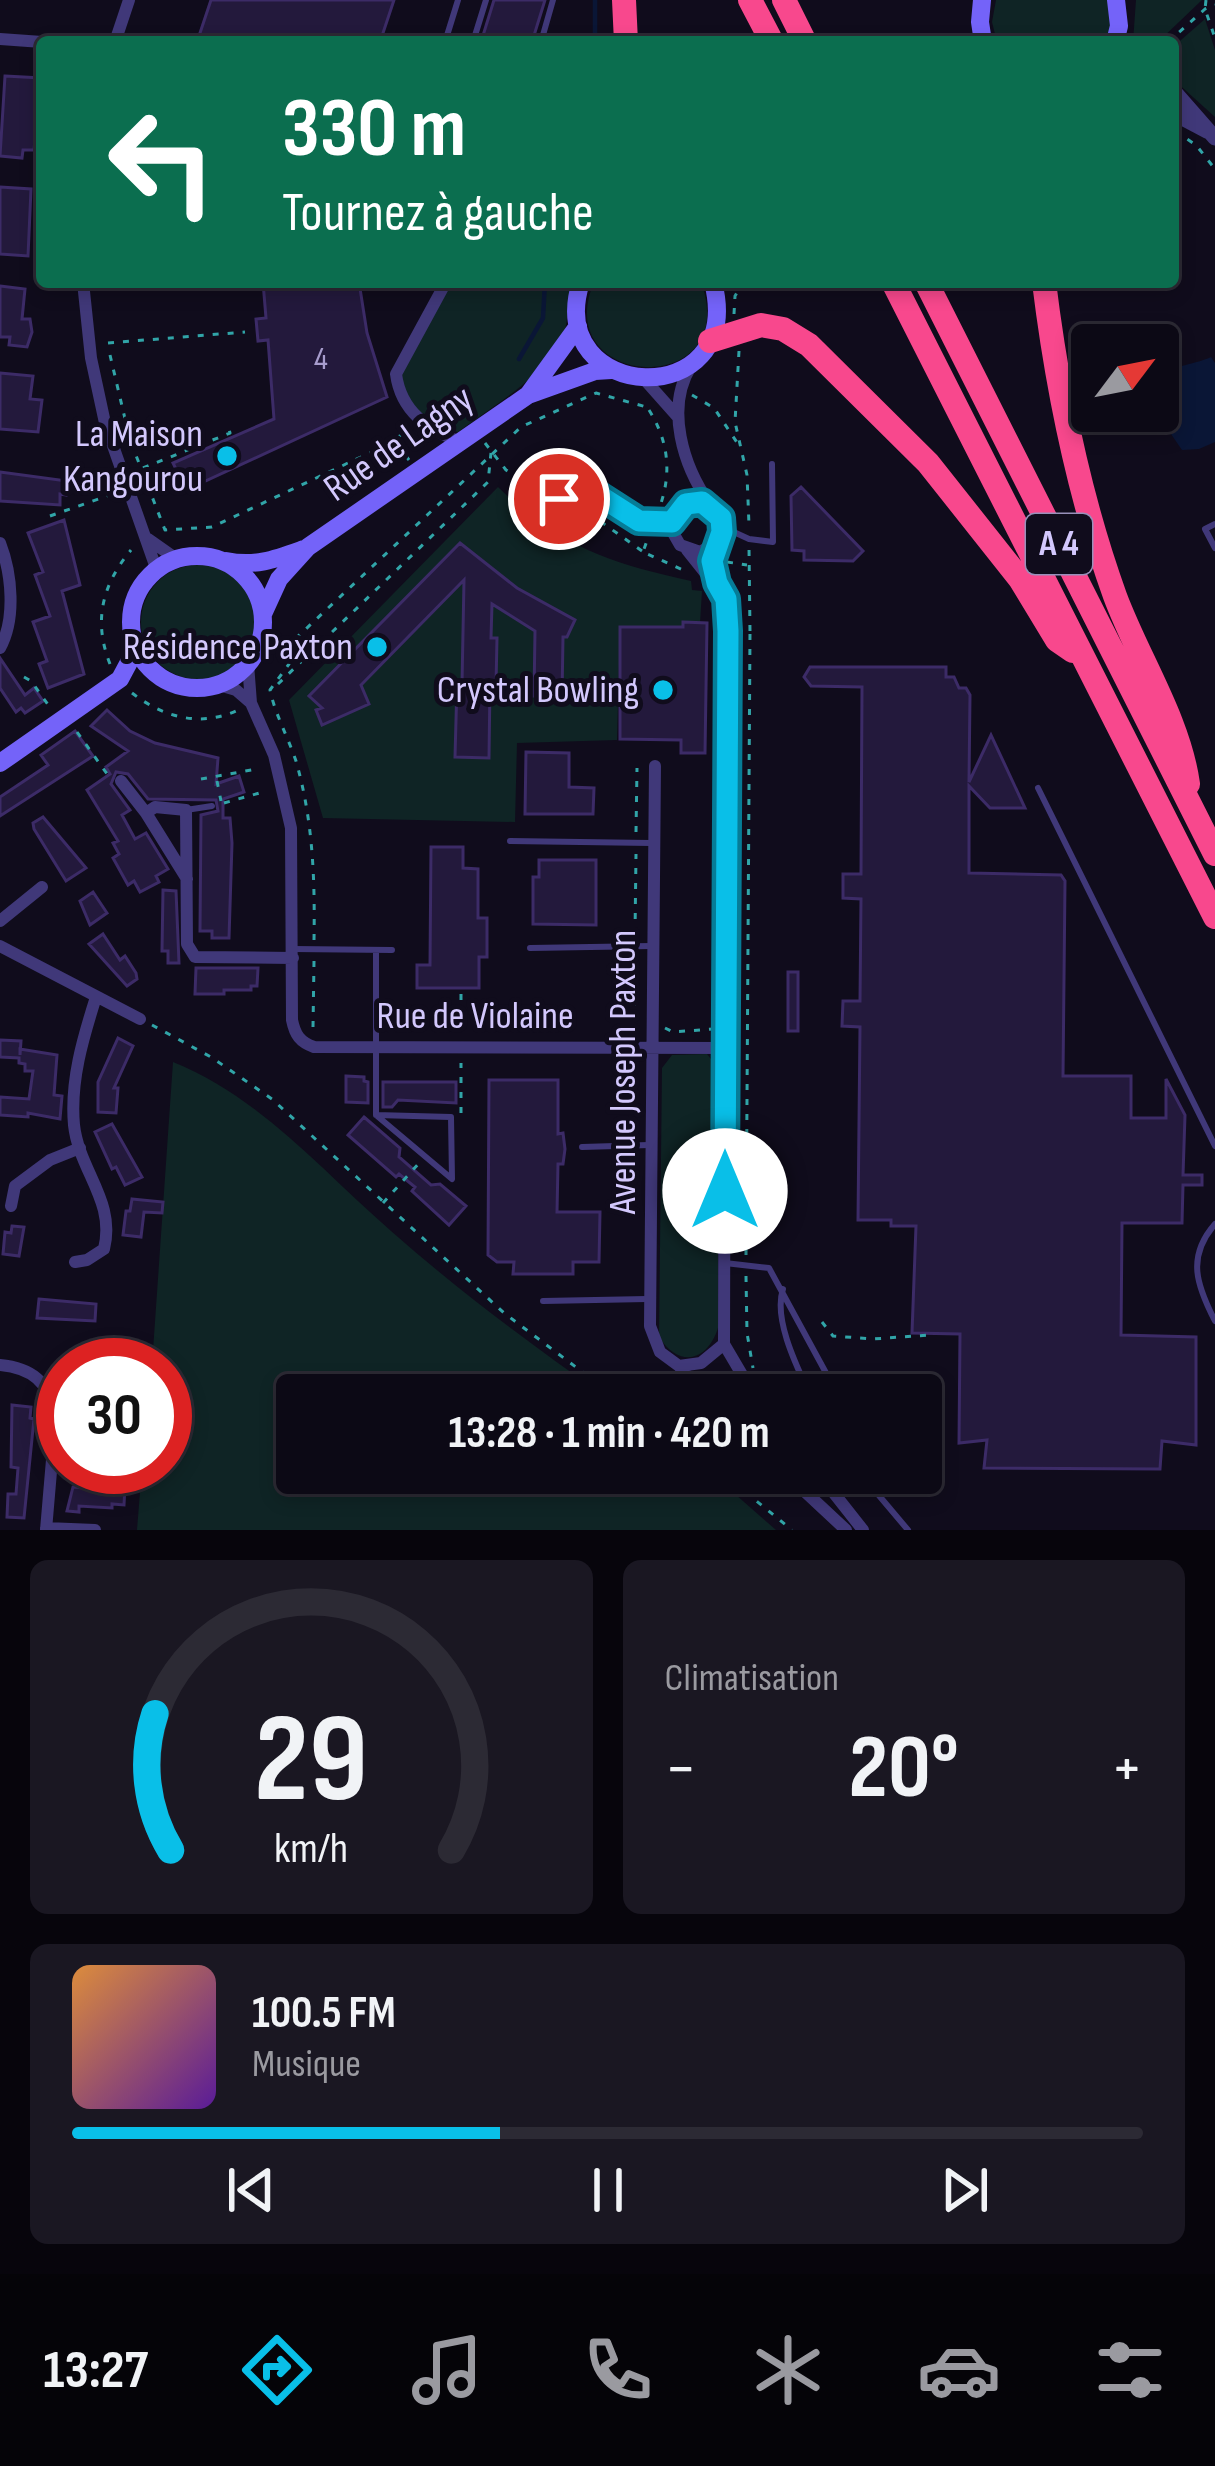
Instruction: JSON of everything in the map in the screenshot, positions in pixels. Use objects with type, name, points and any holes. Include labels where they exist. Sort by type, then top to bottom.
[{"type":"highway","points":[[624,0],[626,36]]},
{"type":"highway","points":[[750,0],[769,36]]},
{"type":"highway","points":[[784,0],[802,36]]},
{"type":"highway","name":"A 4","points":[[896,288],[1215,917]]},
{"type":"highway","name":"A 4","points":[[929,288],[1215,854]]},
{"type":"highway","points":[[1045,288],[1076,462],[1115,595],[1184,754],[1191,807]]},
{"type":"highway","points":[[710,341],[760,326],[783,329],[809,345],[928,463],[1020,579],[1057,640],[1084,659]]},
{"type":"main road","points":[[980,35],[982,0]]},
{"type":"main road","points":[[1116,0],[1118,36]]},
{"type":"main road","points":[[1118,36],[1128,0]]},
{"type":"main road","points":[[580,288],[575,306],[585,344],[611,370],[645,380],[662,378],[693,363],[710,341],[718,319],[716,292]]},
{"type":"main road","name":"Rue de Lagny","points":[[528,395],[578,326]]},
{"type":"main road","name":"Rue de Lagny","points":[[262,614],[279,579],[308,548],[528,395],[611,370]]},
{"type":"main road","name":"Rue de Lagny","points":[[223,560],[265,563],[308,548]]},
{"type":"main road","points":[[115,671],[158,676],[187,688],[219,685],[248,664],[257,649],[262,614],[250,582],[223,560],[175,558],[141,584],[132,605],[130,628],[136,650],[158,676]]},
{"type":"main road","points":[[0,763],[136,650]]},
{"type":"street","points":[[118,36],[129,0]]},
{"type":"street","points":[[0,39],[36,42]]},
{"type":"street","points":[[1179,96],[1212,135]]},
{"type":"street","points":[[1179,116],[1212,135]]},
{"type":"street","points":[[84,288],[100,406],[156,568]]},
{"type":"street","points":[[443,288],[396,374],[397,384],[419,423],[460,442]]},
{"type":"street","points":[[693,363],[677,396],[678,417],[691,473],[722,526],[712,561],[717,583]]},
{"type":"street","points":[[645,380],[678,417]]},
{"type":"street","points":[[691,473],[676,516],[675,538],[717,583],[726,599],[728,631],[724,1344],[741,1374]]},
{"type":"street","points":[[676,516],[694,501],[710,505]]},
{"type":"street","points":[[147,538],[175,558]]},
{"type":"street","points":[[0,543],[11,571],[9,611],[0,648]]},
{"type":"street","points":[[688,550],[706,550],[716,543]]},
{"type":"street","points":[[146,813],[155,807],[186,809],[187,944],[194,957],[293,953],[287,800],[251,703],[248,664]]},
{"type":"street","points":[[219,685],[236,690],[251,703]]},
{"type":"street","name":"Avenue Joseph Paxton","points":[[655,766],[651,1299],[654,1340],[660,1352],[686,1374]]},
{"type":"street","points":[[121,781],[187,879]]},
{"type":"street","points":[[0,921],[42,887]]},
{"type":"street","points":[[0,946],[140,1019]]},
{"type":"street","name":"Rue de Violaine","points":[[293,953],[292,1020],[299,1038],[314,1047],[726,1048]]},
{"type":"street","points":[[75,1262],[87,1261],[104,1249],[109,1228],[103,1198],[74,1129],[74,1084],[96,997]]},
{"type":"street","points":[[11,1206],[15,1186],[50,1160],[80,1148]]},
{"type":"street","points":[[679,1366],[701,1363],[724,1344]]},
{"type":"street","points":[[0,1365],[36,1377]]},
{"type":"street","points":[[50,1494],[46,1529],[95,1530]]},
{"type":"street","points":[[807,1494],[846,1530]]},
{"type":"street","points":[[835,1494],[863,1530]]},
{"type":"lane","points":[[447,36],[458,0]]},
{"type":"lane","points":[[475,36],[486,0]]},
{"type":"lane","points":[[544,36],[553,0]]},
{"type":"lane","points":[[722,526],[749,539],[773,542],[772,464]]},
{"type":"lane","points":[[529,537],[559,499],[568,492],[589,489],[639,521],[676,516]]},
{"type":"lane","points":[[1215,524],[1205,530],[1215,548]]},
{"type":"lane","points":[[1039,788],[1215,1146]]},
{"type":"lane","points":[[186,809],[217,805]]},
{"type":"lane","points":[[510,841],[655,844]]},
{"type":"lane","points":[[530,948],[654,946]]},
{"type":"lane","points":[[376,950],[376,1115]]},
{"type":"lane","points":[[293,953],[392,950]]},
{"type":"lane","points":[[376,1115],[451,1118],[452,1179],[426,1156],[376,1115]]},
{"type":"lane","points":[[582,1147],[652,1145]]},
{"type":"lane","points":[[1215,1224],[1200,1244],[1196,1271],[1215,1321]]},
{"type":"lane","points":[[725,1263],[769,1268],[827,1374]]},
{"type":"lane","points":[[783,1289],[780,1298],[786,1329],[802,1374]]},
{"type":"lane","points":[[543,1301],[651,1299]]},
{"type":"lane","points":[[878,1494],[908,1530]]},
{"type":"path","points":[[1206,0],[1215,38]]},
{"type":"path","points":[[1175,36],[1215,5]]},
{"type":"path","points":[[1179,134],[1196,145],[1215,169]]},
{"type":"path","points":[[108,343],[245,332]]},
{"type":"path","points":[[740,346],[735,422],[747,475],[750,632],[746,1264],[747,1333],[754,1374]]},
{"type":"path","points":[[110,356],[141,469],[165,530],[212,527],[395,441],[412,464]]},
{"type":"path","points":[[686,392],[714,408],[739,445]]},
{"type":"path","points":[[141,469],[230,433],[227,426]]},
{"type":"path","points":[[491,452],[488,482],[270,690],[289,664],[293,641],[491,452]]},
{"type":"path","points":[[340,466],[361,497]]},
{"type":"path","points":[[50,516],[107,496]]},
{"type":"path","points":[[131,550],[103,595],[102,642],[115,671],[132,693],[165,713],[198,719],[232,713]]},
{"type":"path","points":[[728,631],[750,632]]},
{"type":"path","points":[[24,677],[32,681],[67,730],[74,726],[111,780],[121,781]]},
{"type":"path","points":[[270,690],[296,764],[315,862],[313,1028],[318,1034]]},
{"type":"path","points":[[634,1036],[637,768]]},
{"type":"path","points":[[201,779],[256,770]]},
{"type":"path","points":[[217,779],[217,805],[263,792]]},
{"type":"path","points":[[460,994],[461,1035]]},
{"type":"path","points":[[654,1018],[663,1019],[665,1029],[673,1032],[709,1032],[718,1018],[726,1018]]},
{"type":"path","points":[[140,1019],[211,1057],[272,1099],[504,1313],[585,1374]]},
{"type":"path","points":[[453,1125],[460,1117],[461,1061]]},
{"type":"path","points":[[383,1202],[426,1156]]},
{"type":"path","points":[[822,1322],[833,1336],[929,1335]]},
{"type":"path","points":[[748,1494],[792,1530]]},
{"type":"green space","points":[[996,0],[1108,0],[1112,20],[1109,36],[996,36],[992,22]]},
{"type":"green space","points":[[1136,0],[1202,0],[1164,36],[1133,36]]},
{"type":"green space","points":[[1205,19],[1215,50],[1215,117],[1179,84],[1179,42]]},
{"type":"green space","points":[[447,288],[571,288],[563,337],[545,364],[458,432],[417,411],[405,392],[400,369]]},
{"type":"green space","points":[[593,288],[702,288],[707,320],[696,347],[674,363],[646,367],[619,361],[597,345],[587,318]]},
{"type":"green space","points":[[498,487],[564,538],[610,559],[691,581],[692,590],[702,591],[700,623],[620,627],[617,740],[517,743],[515,822],[323,818],[289,700]]},
{"type":"green space","points":[[198,565],[220,569],[239,581],[251,600],[255,622],[251,644],[239,663],[220,675],[198,679],[176,675],[157,663],[145,644],[141,622],[145,600],[157,581],[176,569]]},
{"type":"green space","points":[[707,1054],[718,1068],[718,1328],[700,1354],[684,1357],[659,1337],[662,1068],[672,1055]]},
{"type":"green space","points":[[173,1062],[262,1115],[442,1274],[574,1374],[276,1374],[276,1494],[735,1494],[776,1530],[137,1530],[140,1494],[192,1494],[192,1338],[154,1338]]},
{"type":"water","points":[[1211,357],[1215,363],[1215,442],[1199,449],[1182,450],[1171,434],[1179,432],[1179,367]]},
{"type":"building","points":[[211,0],[394,0],[382,36],[199,36]]},
{"type":"building","points":[[494,0],[545,0],[534,36],[483,36]]},
{"type":"building","points":[[5,76],[36,78],[34,150],[23,150],[22,158],[0,156]]},
{"type":"building","points":[[0,187],[31,189],[28,256],[0,254]]},
{"type":"building","points":[[0,286],[25,289],[22,319],[30,319],[32,332],[27,347],[9,345],[10,337],[0,337]]},
{"type":"building","points":[[264,288],[360,288],[367,333],[387,397],[186,490],[173,463],[274,419],[268,340],[258,341],[256,319],[266,318]]},
{"type":"building","points":[[0,373],[33,376],[30,399],[42,400],[38,432],[0,429]]},
{"type":"building","points":[[0,472],[67,481],[66,495],[60,494],[60,505],[0,501]]},
{"type":"building","points":[[801,487],[863,551],[853,561],[804,560],[804,551],[792,550],[791,496]]},
{"type":"building","points":[[64,520],[80,585],[62,591],[84,674],[48,688],[39,664],[47,661],[33,622],[50,616],[35,575],[43,572],[28,533]]},
{"type":"building","name":"Résidence Paxton","points":[[460,543],[517,588],[575,620],[563,637],[562,697],[534,696],[535,631],[492,604],[491,638],[497,638],[496,685],[490,684],[489,758],[455,757],[464,580],[361,685],[369,704],[322,725],[316,710],[322,708],[309,696]]},
{"type":"building","name":"Crystal Bowling","points":[[683,622],[707,623],[705,753],[681,753],[681,740],[620,739],[620,627],[683,627]]},
{"type":"building","points":[[0,658],[25,695],[34,688],[43,701],[25,713],[21,708],[16,712],[0,688]]},
{"type":"building","points":[[810,667],[946,667],[946,677],[954,677],[959,688],[966,688],[970,695],[969,782],[991,735],[1025,808],[990,808],[969,786],[969,873],[1061,875],[1065,881],[1063,1076],[1131,1076],[1131,1118],[1166,1118],[1166,1079],[1185,1115],[1183,1175],[1202,1175],[1202,1185],[1183,1185],[1182,1223],[1122,1223],[1121,1335],[1196,1337],[1196,1445],[1162,1441],[1160,1469],[984,1468],[987,1440],[959,1443],[960,1334],[912,1333],[916,1226],[858,1220],[860,1027],[842,1026],[843,1001],[860,1001],[861,899],[843,898],[843,874],[861,874],[862,687],[811,686],[804,677]]},
{"type":"building","points":[[107,710],[130,731],[155,743],[218,758],[216,784],[239,776],[244,792],[223,799],[223,818],[230,818],[232,843],[229,938],[212,938],[212,931],[200,931],[201,815],[218,811],[216,800],[148,799],[128,774],[116,772],[111,784],[130,810],[122,815],[135,839],[146,833],[168,869],[156,876],[159,882],[140,892],[134,881],[128,885],[113,858],[119,854],[113,843],[118,841],[87,790],[110,774],[106,767],[128,751],[91,726]]},
{"type":"building","points":[[75,731],[93,756],[0,816],[0,797],[48,765],[41,755]]},
{"type":"building","points":[[526,752],[569,753],[569,787],[594,788],[593,814],[525,814]]},
{"type":"building","points":[[43,817],[86,868],[66,881],[34,829],[33,823]]},
{"type":"building","points":[[431,847],[463,847],[463,868],[478,869],[478,918],[487,918],[487,957],[479,957],[479,988],[417,988],[417,965],[430,965]]},
{"type":"building","points":[[539,860],[596,860],[596,925],[533,924],[533,877],[539,877]]},
{"type":"building","points":[[163,890],[176,891],[179,963],[168,963],[168,951],[162,951]]},
{"type":"building","points":[[93,892],[107,913],[90,925],[80,901]]},
{"type":"building","points":[[103,934],[120,960],[125,956],[136,973],[137,979],[127,986],[89,944]]},
{"type":"building","points":[[196,968],[258,968],[257,986],[224,990],[224,994],[195,994]]},
{"type":"building","points":[[788,972],[798,972],[798,1031],[788,1031]]},
{"type":"building","points":[[118,1038],[133,1046],[114,1088],[118,1088],[116,1113],[98,1112],[98,1082]]},
{"type":"building","points":[[0,1040],[21,1041],[20,1049],[57,1055],[54,1095],[62,1096],[60,1119],[28,1113],[28,1117],[0,1115],[0,1097],[29,1099],[33,1071],[25,1071],[19,1058],[0,1057]]},
{"type":"building","points":[[346,1076],[364,1077],[368,1103],[346,1102]]},
{"type":"building","points":[[489,1080],[558,1080],[558,1134],[563,1133],[565,1149],[563,1164],[558,1164],[557,1212],[600,1212],[599,1262],[573,1262],[573,1274],[513,1274],[514,1262],[497,1262],[488,1255]]},
{"type":"building","points":[[383,1082],[456,1082],[456,1103],[398,1100],[392,1107],[383,1107]]},
{"type":"building","points":[[364,1117],[400,1148],[399,1157],[431,1185],[440,1184],[466,1206],[449,1225],[412,1191],[415,1187],[399,1174],[396,1177],[348,1135]]},
{"type":"building","points":[[112,1124],[142,1177],[125,1185],[95,1132]]},
{"type":"building","points":[[132,1199],[163,1202],[162,1213],[144,1212],[141,1237],[123,1235]]},
{"type":"building","points":[[12,1226],[24,1227],[19,1256],[3,1254],[5,1232],[11,1233]]},
{"type":"building","points":[[39,1299],[96,1304],[95,1321],[37,1318]]},
{"type":"building","points":[[12,1405],[31,1407],[30,1418],[34,1419],[24,1518],[7,1517],[8,1494],[16,1494],[18,1468],[11,1467]]},
{"type":"building","points":[[71,1494],[125,1494],[124,1505],[79,1506],[79,1512],[67,1511]]},
{"type":"waterway","points":[[595,0],[595,36]]},
{"type":"waterway","points":[[519,359],[543,318],[545,288]]},
{"type":"place","name":"La Maison Kangourou","points":[[227,456]]},
{"type":"place","name":"Résidence Paxton","points":[[377,647]]},
{"type":"place","name":"Crystal Bowling","points":[[663,690]]},
{"type":"route","points":[[559,499],[568,492],[589,489],[639,521],[672,522],[679,509],[694,501],[710,505],[721,518],[722,532],[712,561],[726,599],[728,631],[725,1191]]}]
